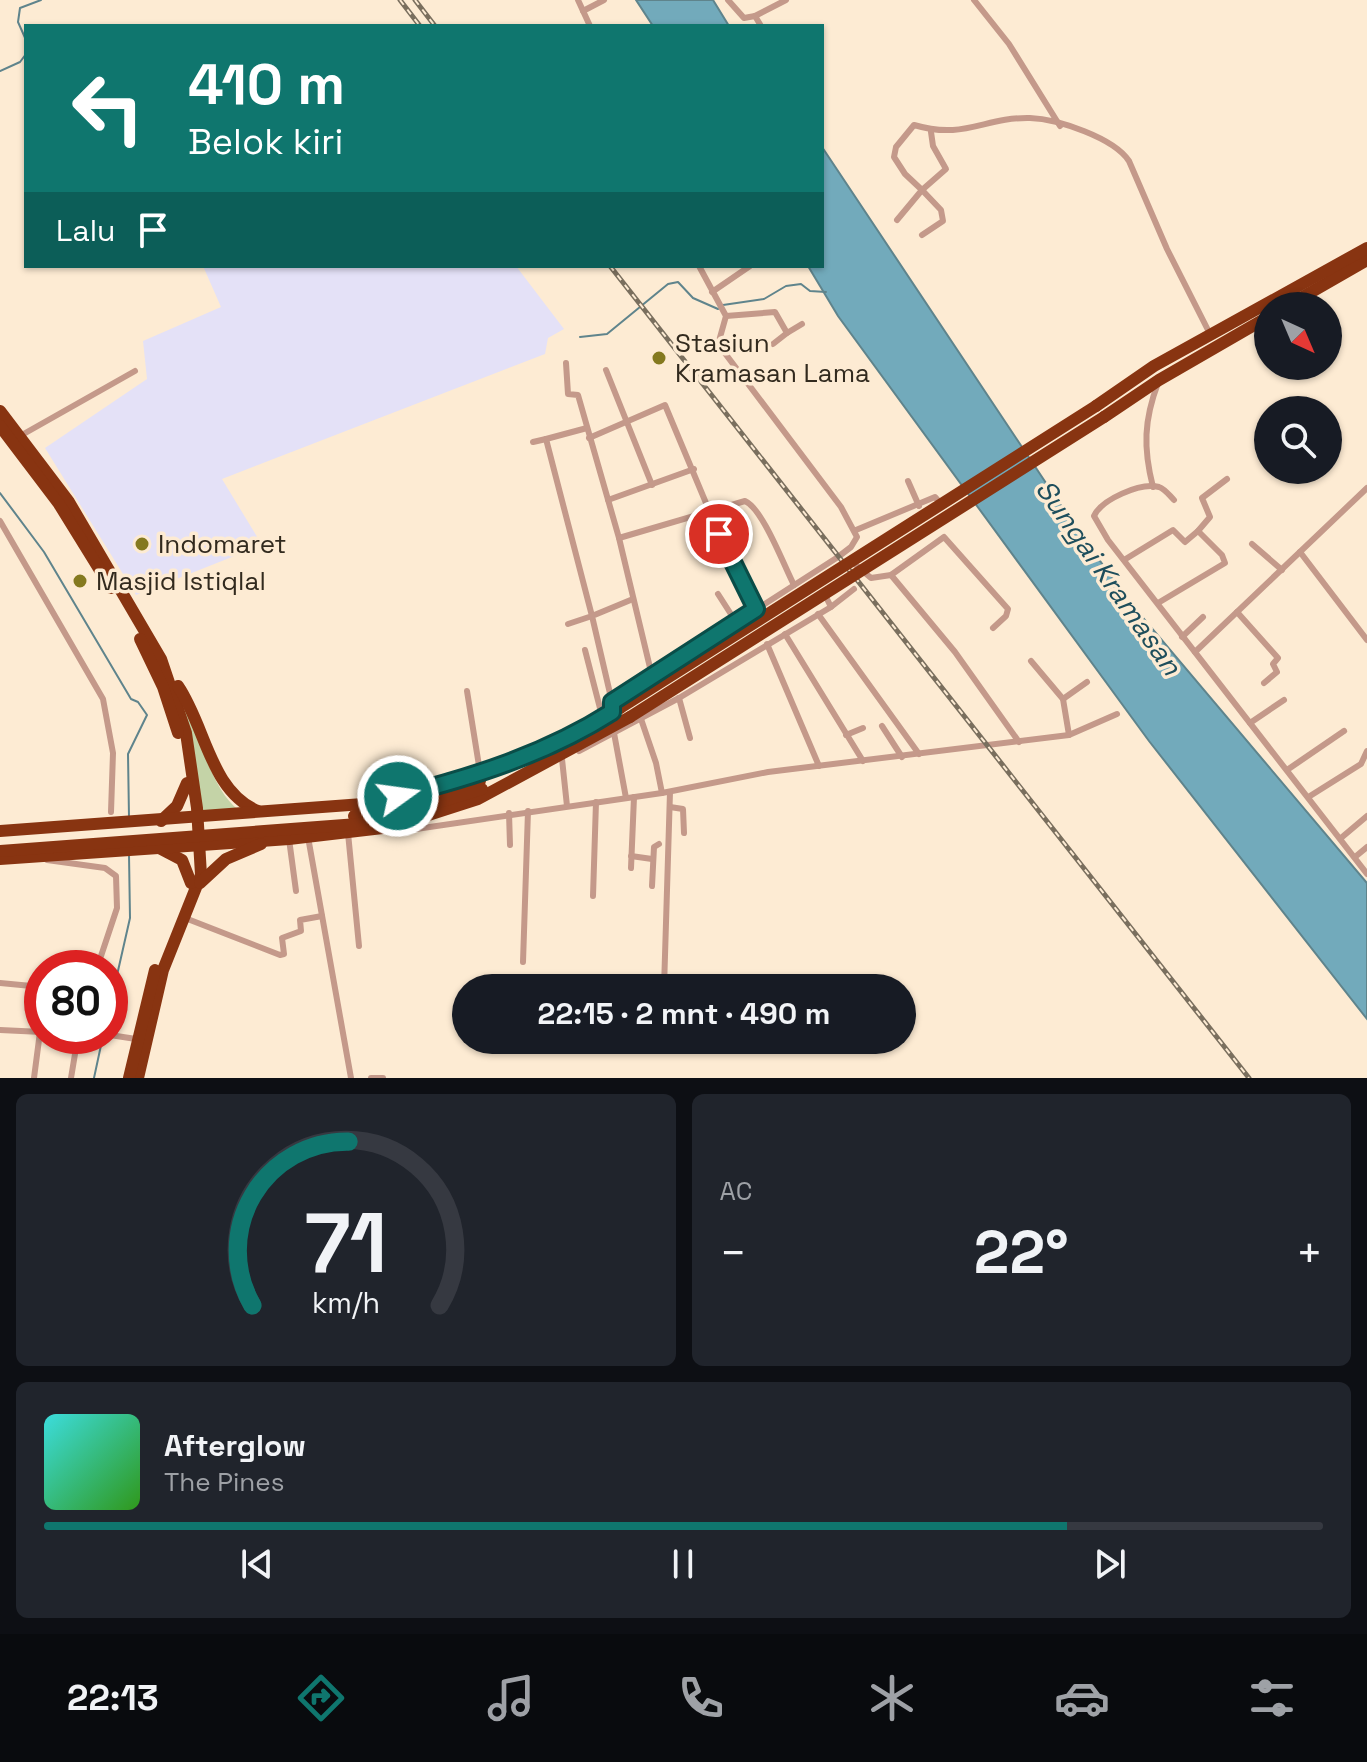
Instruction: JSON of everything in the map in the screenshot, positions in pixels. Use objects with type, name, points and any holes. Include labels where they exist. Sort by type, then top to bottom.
[{"type":"highway","points":[[0,859],[108,854],[348,833],[415,820],[478,799],[557,755],[636,718],[1100,411],[1154,366],[1367,248]]},
{"type":"highway","points":[[1311,292],[1367,260]]},
{"type":"highway","points":[[0,843],[358,816],[406,806],[557,755],[612,710],[1100,411],[1254,325]]},
{"type":"highway","points":[[0,411],[69,502],[193,710],[225,786],[242,804],[264,814]]},
{"type":"highway","points":[[0,426],[67,516],[151,658],[178,732],[194,817]]},
{"type":"highway","points":[[138,1078],[163,970],[194,884],[194,817],[186,733],[167,670]]},
{"type":"highway","points":[[0,831],[264,814],[363,804],[481,781]]},
{"type":"highway","points":[[0,851],[371,823],[481,781]]},
{"type":"highway","points":[[155,821],[177,806],[187,783]]},
{"type":"highway","points":[[129,1078],[136,1039],[158,959],[194,884],[226,859],[282,839]]},
{"type":"highway","points":[[156,849],[182,860],[194,884]]},
{"type":"street","points":[[578,0],[589,24]]},
{"type":"street","points":[[583,11],[604,0]]},
{"type":"street","points":[[728,0],[744,18],[755,16],[786,0]]},
{"type":"street","points":[[974,0],[1009,44],[1060,126]]},
{"type":"street","points":[[755,16],[760,24]]},
{"type":"street","points":[[922,235],[943,221],[943,214],[905,174],[894,152],[911,126],[931,132],[1031,118],[1106,139],[1121,149],[1211,336]]},
{"type":"street","points":[[897,220],[922,190],[946,169],[933,146],[931,132]]},
{"type":"street","points":[[700,268],[725,313],[719,341],[721,348],[856,530]]},
{"type":"street","points":[[712,292],[747,268]]},
{"type":"street","points":[[725,313],[771,310],[778,315],[787,333]]},
{"type":"street","points":[[773,344],[802,324]]},
{"type":"street","points":[[566,363],[568,394],[578,395],[619,538],[652,676]]},
{"type":"street","points":[[606,370],[652,485]]},
{"type":"street","points":[[20,436],[135,371]]},
{"type":"street","points":[[1153,487],[1144,448],[1145,431],[1159,380]]},
{"type":"street","points":[[589,438],[665,405],[709,510],[756,609]]},
{"type":"street","points":[[533,442],[587,428]]},
{"type":"street","points":[[546,439],[592,616],[612,710]]},
{"type":"street","points":[[608,500],[694,469]]},
{"type":"street","points":[[1124,560],[1173,530],[1185,542],[1210,517],[1202,498],[1227,479]]},
{"type":"street","points":[[908,481],[919,506]]},
{"type":"street","points":[[1174,500],[1163,489],[1153,487],[1125,493],[1093,514],[1182,637],[1310,796],[1367,874]]},
{"type":"street","points":[[1195,652],[1367,488]]},
{"type":"street","points":[[843,553],[867,577],[891,575],[944,537],[947,523],[938,498],[856,530]]},
{"type":"street","points":[[619,538],[745,501],[754,506],[794,585]]},
{"type":"street","points":[[0,521],[103,699],[110,724],[111,812]]},
{"type":"street","points":[[612,710],[652,676],[843,553],[851,547],[856,530]]},
{"type":"street","points":[[1158,603],[1225,563],[1222,555],[1198,531]]},
{"type":"street","points":[[944,537],[1007,605],[1009,613],[993,628]]},
{"type":"street","points":[[1252,544],[1282,570]]},
{"type":"street","points":[[1300,552],[1367,640]]},
{"type":"street","points":[[814,571],[831,607]]},
{"type":"street","points":[[891,575],[955,652],[1019,742]]},
{"type":"street","points":[[567,806],[557,755],[614,733],[636,718],[679,698],[831,607],[854,589]]},
{"type":"street","points":[[718,594],[736,622]]},
{"type":"street","points":[[568,624],[633,599]]},
{"type":"street","points":[[1237,612],[1278,658],[1273,664],[1277,672],[1264,683]]},
{"type":"street","points":[[818,614],[919,755]]},
{"type":"street","points":[[1182,637],[1203,617]]},
{"type":"street","points":[[785,634],[863,761]]},
{"type":"street","points":[[767,644],[819,766]]},
{"type":"street","points":[[585,650],[612,710]]},
{"type":"street","points":[[1031,661],[1063,699],[1069,735]]},
{"type":"street","points":[[1063,699],[1087,682]]},
{"type":"street","points":[[467,691],[481,781]]},
{"type":"street","points":[[679,698],[690,738]]},
{"type":"street","points":[[1250,723],[1284,700]]},
{"type":"street","points":[[415,820],[416,829],[819,766],[1069,735],[1117,714]]},
{"type":"street","points":[[636,718],[656,763],[670,807],[664,974]]},
{"type":"street","points":[[882,726],[902,757]]},
{"type":"street","points":[[846,735],[863,728]]},
{"type":"street","points":[[1287,770],[1344,731]]},
{"type":"street","points":[[614,733],[626,798]]},
{"type":"street","points":[[1310,796],[1361,764],[1367,751]]},
{"type":"street","points":[[631,868],[634,797]]},
{"type":"street","points":[[593,896],[596,802]]},
{"type":"street","points":[[670,807],[683,809],[684,833]]},
{"type":"street","points":[[523,962],[528,811]]},
{"type":"street","points":[[509,813],[510,845]]},
{"type":"street","points":[[1341,838],[1367,816]]},
{"type":"street","points":[[348,833],[359,946]]},
{"type":"street","points":[[308,837],[351,1078]]},
{"type":"street","points":[[282,839],[296,891]]},
{"type":"street","points":[[652,886],[654,846],[659,844]]},
{"type":"street","points":[[1355,857],[1367,847]]},
{"type":"street","points":[[631,856],[652,859]]},
{"type":"street","points":[[28,858],[113,872],[118,883],[117,908],[103,950]]},
{"type":"street","points":[[183,917],[280,955],[284,954],[282,938],[301,931],[300,920],[322,916]]},
{"type":"street","points":[[0,983],[24,985]]},
{"type":"street","points":[[0,1030],[24,1031]]},
{"type":"street","points":[[128,1038],[136,1039]]},
{"type":"street","points":[[34,1078],[38,1054]]},
{"type":"street","points":[[71,1078],[75,1054]]},
{"type":"street","points":[[371,1078],[383,1078]]},
{"type":"shaded area","points":[[204,268],[518,268],[564,329],[548,338],[545,354],[222,479],[262,545],[136,595],[45,448],[147,379],[143,341],[221,307]]},
{"type":"green space","points":[[180,696],[214,776],[231,803],[241,811],[201,812]]},
{"type":"water","points":[[636,0],[713,0],[728,24],[652,24]]},
{"type":"water","name":"Sungai Kramasan","points":[[824,150],[1076,528],[1133,606],[1367,883],[1367,1019],[1149,741],[838,316],[809,268],[824,268]]},
{"type":"waterway","points":[[24,36],[18,22],[20,8],[41,0]]},
{"type":"waterway","points":[[0,71],[20,62],[24,57]]},
{"type":"waterway","points":[[580,337],[607,334],[668,284],[678,282],[693,298],[718,309]]},
{"type":"waterway","points":[[723,305],[764,299],[786,286],[801,284],[810,291],[826,292]]},
{"type":"waterway","points":[[0,493],[44,552],[131,699],[138,702],[147,715],[128,754],[129,817]]},
{"type":"waterway","points":[[123,950],[130,918],[129,855]]},
{"type":"waterway","points":[[94,1078],[99,1054]]},
{"type":"railway","points":[[400,0],[418,24]]},
{"type":"railway","points":[[415,0],[433,24]]},
{"type":"railway","points":[[612,268],[1249,1078]]},
{"type":"place","name":"Stasiun Kramasan Lama","points":[[659,358]]},
{"type":"place","name":"Indomaret","points":[[142,544]]},
{"type":"place","name":"Masjid Istiqlal","points":[[80,581]]},
{"type":"route","points":[[398,796],[459,780],[550,747],[577,733],[612,712],[612,702],[756,609],[719,534]]}]
